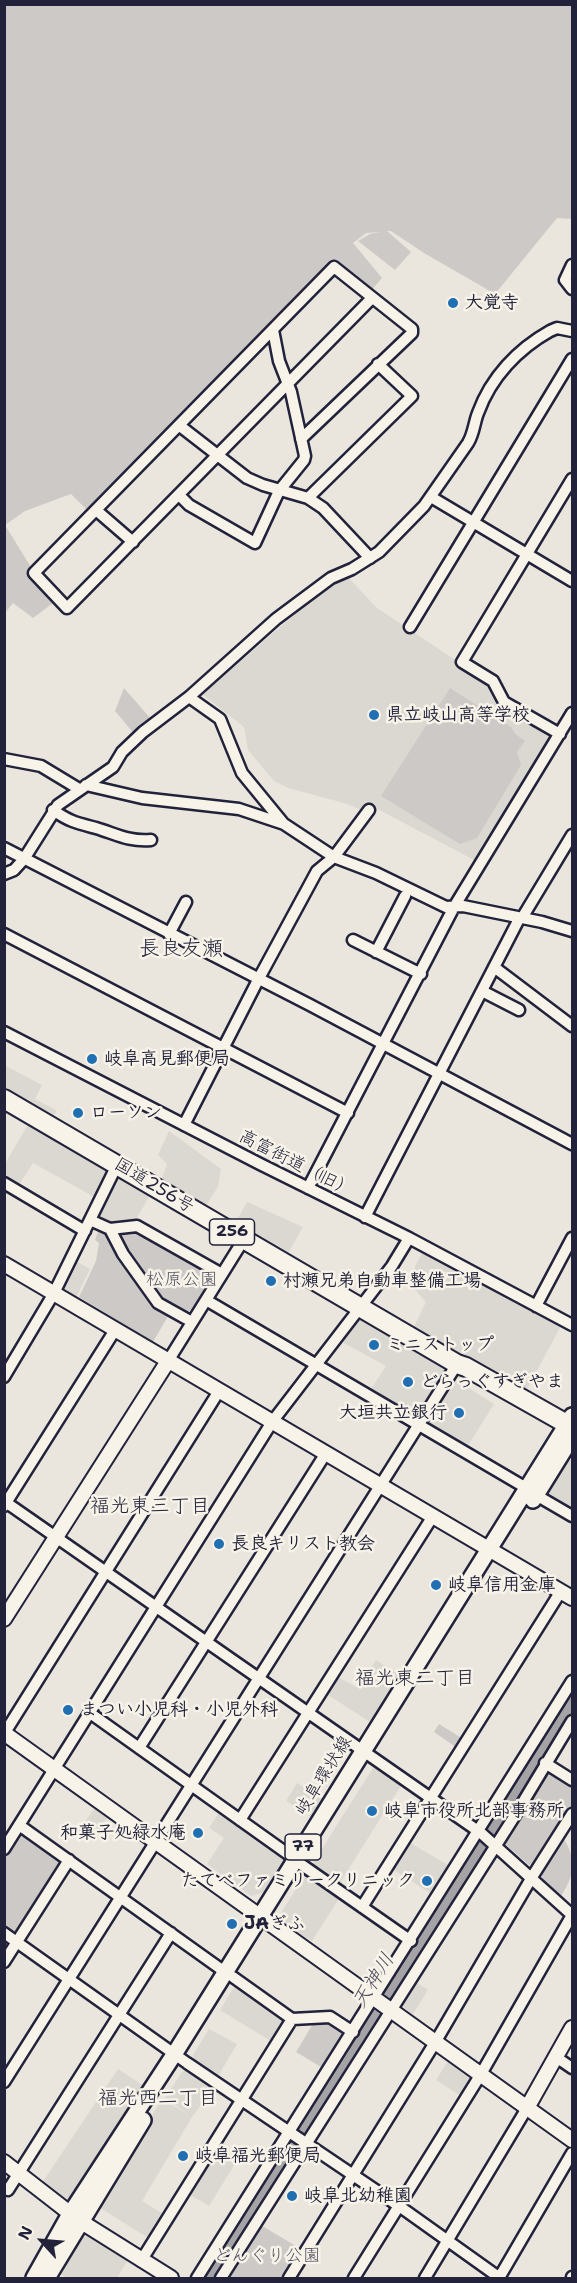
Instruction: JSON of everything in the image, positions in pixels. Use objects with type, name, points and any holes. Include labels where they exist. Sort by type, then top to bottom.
[{"type":"highway","name":"国道256号","points":[[4,1099],[458,1365],[466,1367],[570,1430]]},
{"type":"main road","name":"岐阜環状線","points":[[34,2278],[178,2056],[570,1430]]},
{"type":"main road","name":"岐阜環状線","points":[[51,2277],[75,2218]]},
{"type":"street","points":[[573,265],[565,280],[573,290]]},
{"type":"street","points":[[301,439],[412,333],[412,329],[334,267],[34,573],[67,608],[372,298]]},
{"type":"street","points":[[4,874],[14,870],[24,859],[53,810],[82,787],[113,767],[122,752],[143,732],[189,697],[276,619],[331,578],[352,569],[380,552],[431,497],[472,436],[477,414],[501,369],[541,336],[557,328],[571,327]]},
{"type":"street","points":[[179,495],[189,505],[255,543],[279,491],[304,460],[289,384],[279,361],[273,330]]},
{"type":"street","points":[[410,627],[573,359]]},
{"type":"street","points":[[308,498],[412,396],[378,364]]},
{"type":"street","points":[[180,426],[247,478],[279,491],[308,498],[324,508],[370,558]]},
{"type":"street","points":[[560,734],[504,702],[493,681],[462,662],[573,479]]},
{"type":"street","points":[[431,497],[573,581]]},
{"type":"street","points":[[96,510],[133,542]]},
{"type":"street","points":[[189,697],[214,712],[220,719],[242,773],[284,824]]},
{"type":"street","points":[[308,1188],[454,907],[573,713]]},
{"type":"street","points":[[4,759],[41,766],[82,787],[142,798],[230,807],[284,824],[334,857],[376,873],[446,907],[463,906],[573,931]]},
{"type":"street","points":[[53,810],[71,823],[98,829],[125,840],[151,840]]},
{"type":"street","points":[[184,1125],[317,871],[334,857],[369,810]]},
{"type":"street","points":[[365,1217],[494,967],[521,918],[573,835]]},
{"type":"street","points":[[4,849],[573,1144]]},
{"type":"street","points":[[376,952],[405,896]]},
{"type":"street","points":[[169,934],[186,902]]},
{"type":"street","points":[[4,934],[348,1113]]},
{"type":"street","points":[[353,940],[421,974]]},
{"type":"street","points":[[494,967],[573,1026]]},
{"type":"street","points":[[482,991],[519,1010]]},
{"type":"street","name":"高富街道（旧）","points":[[4,1032],[409,1238],[573,1325]]},
{"type":"street","points":[[4,1377],[54,1293],[117,1165]]},
{"type":"street","points":[[4,1183],[85,1231]]},
{"type":"street","points":[[90,1220],[110,1229],[137,1226],[222,1274]]},
{"type":"street","points":[[110,1229],[123,1254],[158,1303],[192,1322]]},
{"type":"street","points":[[4,1848],[273,1422],[392,1266],[409,1238]]},
{"type":"street","points":[[536,1306],[573,1238]]},
{"type":"street","points":[[4,1619],[244,1239]]},
{"type":"street","points":[[4,1264],[567,1595],[430,1799],[362,1907]]},
{"type":"street","points":[[206,1300],[573,1516]]},
{"type":"street","points":[[115,1330],[5,1503],[480,1832],[495,1843],[572,1915],[481,2074],[354,2278]]},
{"type":"street","points":[[4,2082],[380,1484],[458,1365]]},
{"type":"street","points":[[219,1391],[5,1733],[573,2140]]},
{"type":"street","points":[[139,1748],[326,1453]]},
{"type":"street","points":[[240,1820],[433,1516]]},
{"type":"street","points":[[197,2278],[291,2134],[573,1682]]},
{"type":"street","points":[[90,1713],[411,1941]]},
{"type":"street","points":[[221,2278],[573,1721]]},
{"type":"street","points":[[545,1763],[573,1780]]},
{"type":"street","points":[[289,2278],[436,2041],[532,1877],[573,1815]]},
{"type":"street","points":[[19,1825],[292,2019],[330,2017],[353,2032]]},
{"type":"street","points":[[4,1962],[69,1860]]},
{"type":"street","points":[[4,1933],[305,2144],[399,2206],[499,2278],[573,2153]]},
{"type":"street","points":[[4,2188],[8,2190],[171,1933]]},
{"type":"street","points":[[141,2261],[292,2019]]},
{"type":"street","points":[[425,2278],[573,2028]]},
{"type":"street","points":[[556,2057],[573,2068]]},
{"type":"street","points":[[4,2162],[75,2218],[171,2278]]},
{"type":"shaded area","name":"県立岐山高等学校","points":[[347,576],[377,608],[490,683],[501,704],[553,736],[476,861],[366,803],[364,811],[344,803],[288,788],[274,781],[248,750],[244,727],[202,694],[334,581]]},
{"type":"shaded area","points":[[4,1065],[42,1085],[35,1099],[57,1111],[51,1119],[5,1093]]},
{"type":"shaded area","points":[[30,1121],[110,1171],[96,1198],[33,1163],[19,1185],[5,1176],[5,1164]]},
{"type":"shaded area","points":[[169,1131],[221,1169],[218,1187],[205,1207],[161,1181],[167,1164],[158,1155]]},
{"type":"shaded area","points":[[119,1177],[150,1195],[134,1223],[118,1227],[98,1216]]},
{"type":"shaded area","points":[[247,1202],[303,1227],[287,1255],[234,1225]]},
{"type":"shaded area","points":[[423,1251],[562,1324],[527,1389],[464,1354],[462,1358],[412,1331],[426,1302],[415,1290],[411,1275]]},
{"type":"shaded area","points":[[76,1261],[90,1269],[76,1298],[64,1292],[63,1288]]},
{"type":"shaded area","name":"どらっぐすぎやま","points":[[361,1318],[446,1367],[447,1371],[417,1417],[413,1418],[369,1392],[386,1366],[340,1341]]},
{"type":"shaded area","name":"大垣共立銀行","points":[[453,1378],[494,1404],[466,1449],[425,1422]]},
{"type":"shaded area","points":[[572,1460],[572,1511],[545,1494],[566,1461]]},
{"type":"shaded area","points":[[376,1660],[399,1675],[370,1722],[325,1693],[336,1676],[358,1688]]},
{"type":"shaded area","points":[[377,1767],[402,1784],[338,1886],[311,1866],[373,1768]]},
{"type":"shaded area","points":[[297,1783],[323,1799],[311,1817],[286,1801]]},
{"type":"shaded area","points":[[94,1809],[107,1818],[92,1841],[78,1832]]},
{"type":"shaded area","points":[[220,1811],[285,1858],[265,1892],[251,1896],[207,1864],[224,1838],[209,1828]]},
{"type":"shaded area","points":[[407,1841],[453,1868],[436,1897],[391,1868]]},
{"type":"shaded area","points":[[306,1873],[340,1897],[312,1941],[280,1922],[279,1916]]},
{"type":"shaded area","points":[[413,1980],[428,1990],[413,2014],[398,2003]]},
{"type":"shaded area","points":[[236,1984],[286,2019],[274,2043],[220,2010]]},
{"type":"shaded area","points":[[209,2029],[237,2044],[217,2078],[194,2062],[193,2055]]},
{"type":"shaded area","points":[[448,2061],[472,2077],[461,2096],[436,2080]]},
{"type":"shaded area","points":[[118,2069],[144,2086],[73,2196],[62,2200],[42,2183]]},
{"type":"shaded area","points":[[186,2070],[213,2089],[192,2117],[142,2201],[165,2215],[150,2239],[97,2206],[162,2099],[188,2114],[165,2098],[182,2072]]},
{"type":"shaded area","points":[[212,2150],[235,2164],[209,2206],[187,2193]]},
{"type":"shaded area","points":[[86,2236],[127,2261],[117,2278],[67,2278],[57,2272],[77,2239]]},
{"type":"green space","points":[[5,5],[572,5],[572,219],[557,218],[495,294],[391,231],[387,231],[411,252],[395,270],[358,241],[370,234],[380,232],[366,233],[353,243],[382,278],[370,292],[333,264],[88,511],[71,494],[25,511],[5,525]]},
{"type":"green space","points":[[5,525],[53,603],[33,618],[13,603],[5,613]]},
{"type":"green space","points":[[124,688],[151,719],[136,736],[115,711]]},
{"type":"green space","points":[[450,688],[511,727],[515,734],[525,741],[517,752],[521,765],[477,838],[460,844],[381,796]]},
{"type":"green space","name":"松原公園","points":[[142,1227],[205,1265],[214,1275],[193,1310],[188,1311],[161,1297],[116,1234],[118,1231]]},
{"type":"green space","points":[[99,1229],[108,1232],[171,1311],[153,1342],[79,1297],[96,1261],[99,1243],[95,1240]]},
{"type":"green space","points":[[439,1724],[463,1739],[457,1748],[434,1732]]},
{"type":"green space","points":[[548,1768],[572,1783],[572,1806],[535,1864],[529,1865],[504,1843],[504,1836]]},
{"type":"green space","points":[[21,1832],[64,1862],[17,1934],[13,1935],[5,1930],[4,1858]]},
{"type":"green space","points":[[564,1839],[571,1854],[573,1868],[561,1896],[544,1881],[541,1874]]},
{"type":"green space","points":[[329,2020],[346,2031],[326,2070],[296,2052],[314,2022]]},
{"type":"green space","name":"どんぐり公園","points":[[259,2224],[304,2251],[286,2278],[224,2278]]},
{"type":"waterway","name":"天神川","points":[[211,2278],[572,1705]]},
{"type":"place","name":"大覚寺","points":[[453,303]]},
{"type":"place","name":"県立岐山高等学校","points":[[374,715]]},
{"type":"place","name":"岐阜高見郵便局","points":[[92,1059]]},
{"type":"place","name":"ローソン","points":[[78,1113]]},
{"type":"place","name":"村瀬兄弟自動車整備工場","points":[[271,1281]]},
{"type":"place","name":"ミニストップ","points":[[374,1345]]},
{"type":"place","name":"どらっぐすぎやま","points":[[408,1382]]},
{"type":"place","name":"大垣共立銀行","points":[[459,1413]]},
{"type":"place","name":"長良キリスト教会","points":[[219,1544]]},
{"type":"place","name":"岐阜信用金庫","points":[[436,1585]]},
{"type":"place","name":"まつい小児科・小児外科","points":[[68,1710]]},
{"type":"place","name":"岐阜市役所北部事務所","points":[[372,1811]]},
{"type":"place","name":"和菓子処緑水庵","points":[[198,1833]]},
{"type":"place","name":"たてべファミリークリニック","points":[[427,1881]]},
{"type":"place","name":"JAぎふ","points":[[232,1924]]},
{"type":"place","name":"岐阜福光郵便局","points":[[183,2156]]},
{"type":"place","name":"岐阜北幼稚園","points":[[292,2196]]},
{"type":"district","name":"長良友瀬","points":[[181,950]]},
{"type":"district","name":"福光東三丁目","points":[[150,1507]]},
{"type":"district","name":"福光東二丁目","points":[[415,1679]]},
{"type":"district","name":"福光西二丁目","points":[[158,2099]]}]
